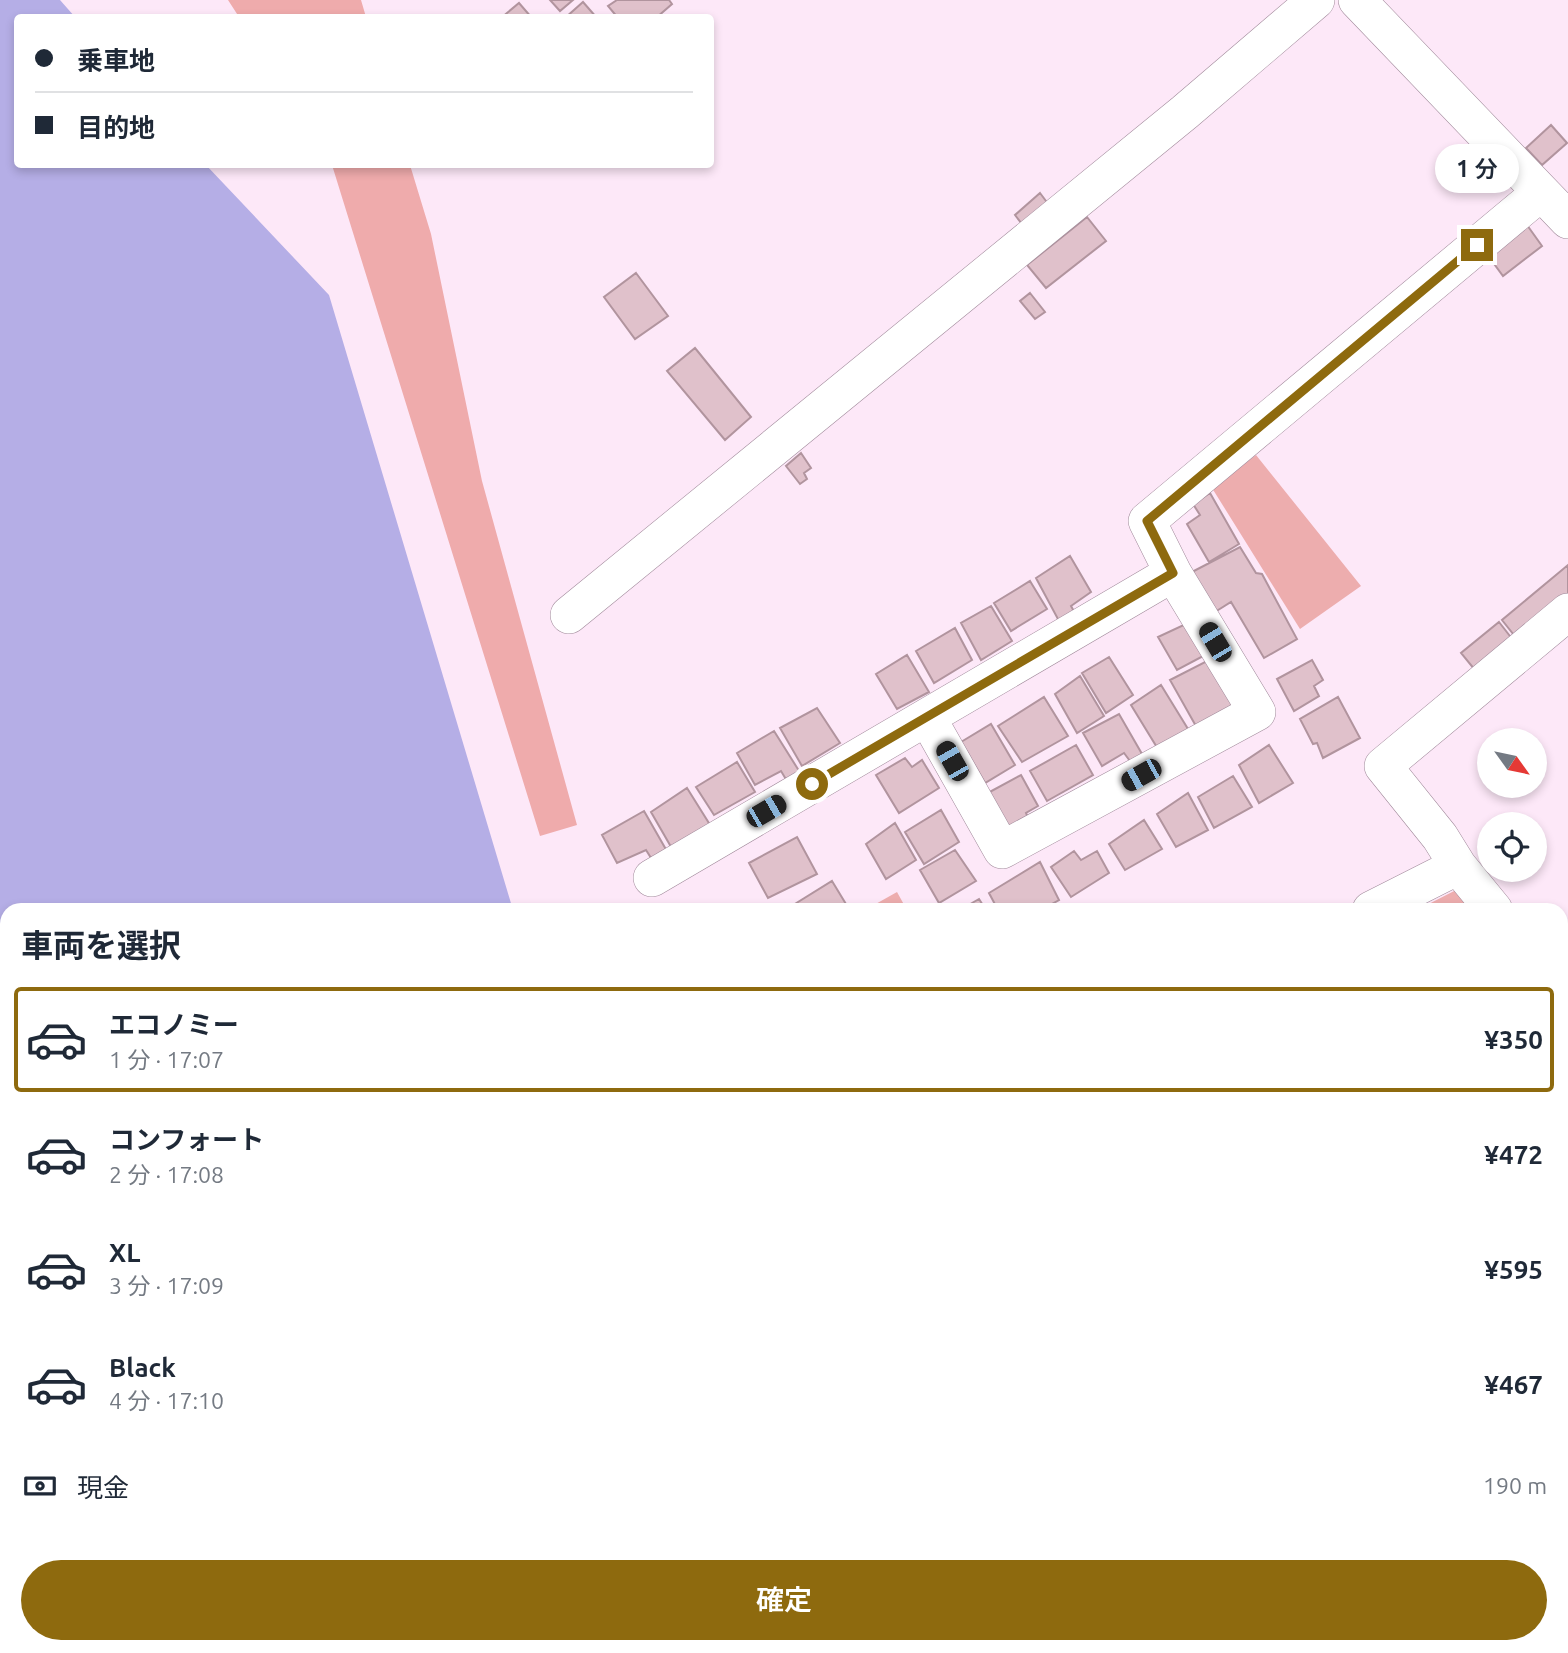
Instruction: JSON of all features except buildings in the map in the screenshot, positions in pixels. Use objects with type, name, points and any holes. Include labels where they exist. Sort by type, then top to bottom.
[{"type":"street","points":[[569,615],[1185,112],[1315,0]]},
{"type":"street","points":[[1357,0],[1568,220]]},
{"type":"street","points":[[927,717],[1002,850],[1257,712],[1173,573],[1147,521],[1540,192]]},
{"type":"street","points":[[652,878],[1173,573]]},
{"type":"street","points":[[1488,903],[1383,766],[1568,612]]},
{"type":"street","points":[[1385,903],[1458,866]]},
{"type":"shaded area","points":[[0,0],[60,0],[72,14],[14,14],[14,168],[209,168],[329,295],[511,903],[0,903]]},
{"type":"shaded area","points":[[228,0],[361,0],[365,14],[237,14]]},
{"type":"shaded area","points":[[333,168],[411,168],[431,234],[482,481],[577,825],[540,836]]},
{"type":"shaded area","points":[[1256,455],[1361,586],[1300,629],[1212,488]]},
{"type":"shaded area","points":[[1458,889],[1469,903],[1431,903]]},
{"type":"shaded area","points":[[897,892],[903,903],[877,903]]},
{"type":"route","points":[[812,784],[1173,573],[1147,521],[1477,245]]}]
